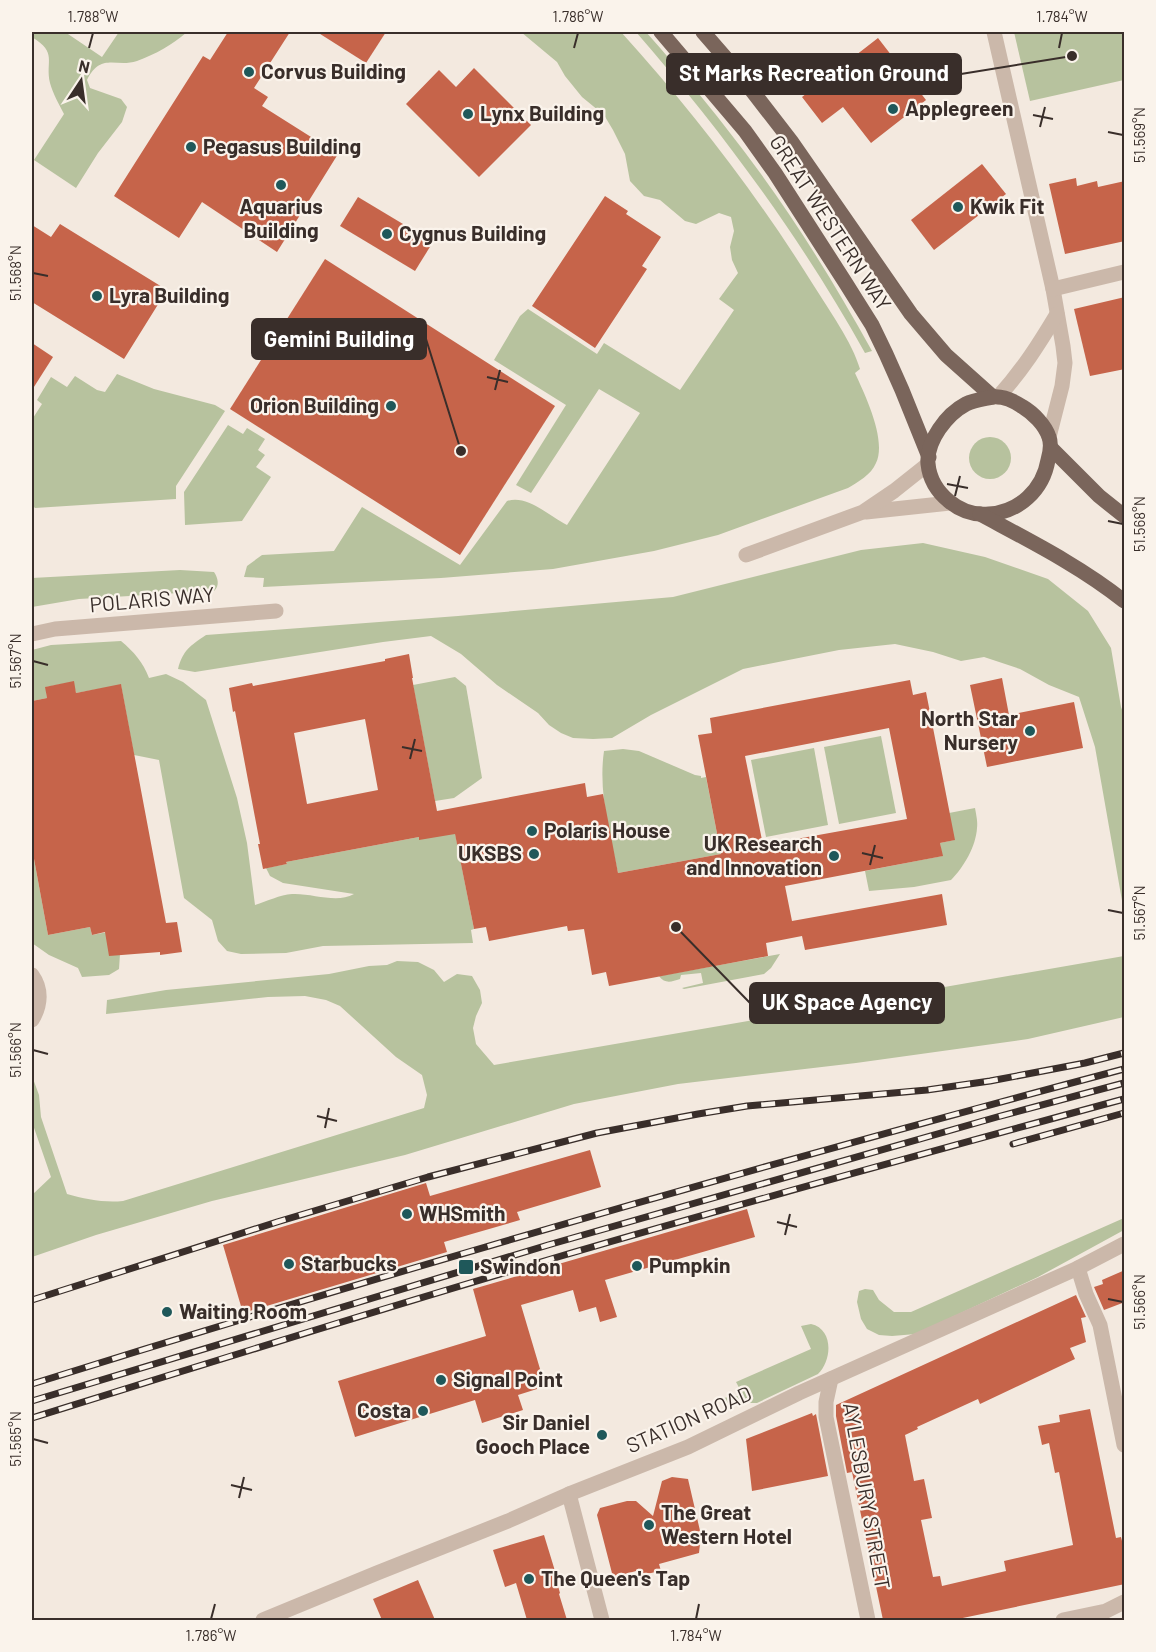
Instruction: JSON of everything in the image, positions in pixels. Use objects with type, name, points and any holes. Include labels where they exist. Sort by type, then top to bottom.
[{"type":"main road","name":"GREAT WESTERN WAY","points":[[662,32],[745,131],[846,282],[872,325],[886,354],[928,460]]},
{"type":"main road","name":"GREAT WESTERN WAY","points":[[703,32],[736,70],[791,141],[911,314],[946,355],[996,397]]},
{"type":"main road","points":[[1050,442],[1043,476],[1029,497],[1004,512],[980,514],[968,512],[950,503],[932,478],[928,460],[938,433],[956,412],[966,405],[996,397],[1028,410],[1037,419],[1050,442],[1099,496],[1125,516]]},
{"type":"main road","points":[[980,514],[1061,557],[1125,601]]},
{"type":"street","points":[[994,32],[1053,289],[1065,363],[1050,442]]},
{"type":"street","points":[[1053,289],[1125,272]]},
{"type":"street","points":[[996,397],[1016,378],[1031,358],[1057,314]]},
{"type":"street","points":[[746,555],[863,512],[894,491],[928,460]]},
{"type":"street","points":[[863,512],[950,503]]},
{"type":"street","name":"POLARIS WAY","points":[[32,634],[55,629],[276,612]]},
{"type":"street","points":[[32,975],[40,998],[32,1020]]},
{"type":"street","name":"STATION ROAD","points":[[264,1620],[688,1447],[772,1406],[1078,1268],[1125,1244]]},
{"type":"street","points":[[1078,1268],[1086,1294],[1100,1325],[1125,1445]]},
{"type":"street","name":"AYLESBURY STREET","points":[[831,1379],[826,1413],[868,1620]]},
{"type":"street","points":[[569,1494],[602,1620]]},
{"type":"street","points":[[1064,1620],[1106,1611],[1125,1602]]},
{"type":"green space","points":[[32,32],[65,32],[102,57],[119,32],[187,32],[170,45],[137,61],[103,64],[92,71],[87,80],[90,88],[121,99],[127,107],[122,122],[98,153],[76,188],[34,160],[64,114],[50,83],[48,53],[32,37]]},
{"type":"green space","points":[[521,32],[621,32],[673,92],[723,154],[770,219],[846,337],[860,369],[855,373],[877,430],[879,453],[876,463],[868,475],[848,488],[718,535],[654,551],[553,569],[441,578],[263,587],[264,578],[244,577],[247,566],[262,555],[334,551],[362,507],[460,565],[507,501],[530,503],[567,525],[640,413],[599,389],[531,493],[516,485],[566,405],[494,360],[520,316],[528,309],[597,354],[604,343],[680,390],[734,310],[719,299],[738,273],[732,260],[730,247],[734,231],[731,217],[719,213],[696,224],[685,221],[660,200],[644,196],[630,181],[625,154],[604,115],[582,97],[557,62]]},
{"type":"green space","points":[[636,32],[646,32],[704,100],[758,170],[818,258],[872,351],[865,353],[814,268],[759,186]]},
{"type":"green space","points":[[1014,32],[1124,32],[1124,80],[1030,101]]},
{"type":"green space","points":[[117,374],[154,389],[215,405],[225,411],[176,486],[176,499],[35,508],[33,506],[32,418],[42,404],[37,400],[51,377],[67,387],[75,376],[97,390],[105,392]]},
{"type":"green space","points":[[228,425],[243,434],[247,428],[265,439],[258,450],[265,455],[256,467],[271,477],[242,521],[185,525],[184,492]]},
{"type":"green space","points":[[990,437],[1005,443],[1011,458],[1005,473],[990,479],[975,473],[969,458],[975,443]]},
{"type":"green space","points":[[923,543],[985,557],[1048,579],[1088,611],[1111,648],[1124,715],[1124,912],[1095,747],[1079,697],[1049,685],[1020,669],[984,657],[961,661],[895,644],[839,650],[743,669],[651,715],[612,738],[593,739],[573,738],[561,733],[549,725],[538,713],[497,685],[461,654],[431,636],[195,672],[178,669],[188,649],[206,635],[673,597],[861,550]]},
{"type":"green space","points":[[180,570],[214,572],[217,587],[214,591],[79,599],[32,607],[32,578]]},
{"type":"green space","points":[[121,641],[138,658],[149,678],[166,674],[183,682],[206,700],[237,798],[247,843],[255,905],[292,894],[340,898],[354,894],[283,883],[270,876],[266,868],[287,864],[286,862],[419,837],[419,839],[453,823],[474,929],[471,930],[473,943],[323,946],[286,953],[241,954],[227,951],[218,941],[212,920],[184,898],[159,760],[134,755],[121,685],[76,693],[73,682],[46,687],[47,698],[32,701],[32,650],[51,645]]},
{"type":"green space","points":[[455,677],[466,686],[482,778],[454,798],[435,801],[413,685]]},
{"type":"green space","points":[[881,736],[896,813],[839,824],[824,747]]},
{"type":"green space","points":[[814,748],[828,825],[766,837],[751,760]]},
{"type":"green space","points":[[623,749],[639,751],[701,776],[701,778],[706,777],[721,854],[618,873],[606,812],[603,766],[604,751]]},
{"type":"green space","points":[[975,808],[977,826],[972,849],[965,863],[951,880],[914,887],[869,891],[865,871],[942,856],[940,843],[954,840],[949,813]]},
{"type":"green space","points":[[32,848],[48,935],[90,927],[92,935],[113,931],[120,954],[119,969],[109,975],[82,977],[78,968],[49,955],[32,943]]},
{"type":"green space","points":[[780,954],[764,974],[684,989],[682,988],[703,983],[701,973],[681,975],[680,979],[671,981],[666,981],[659,976]]},
{"type":"green space","points":[[1124,956],[1124,1017],[1028,1039],[856,1063],[678,1084],[574,1104],[405,1155],[212,1201],[96,1235],[32,1257],[32,1195],[51,1177],[32,1122],[32,1076],[39,1095],[41,1117],[67,1194],[102,1201],[123,1201],[424,1108],[427,1095],[422,1075],[396,1057],[340,1006],[326,1000],[305,996],[268,997],[106,1014],[107,1000],[166,990],[329,974],[387,965],[397,961],[418,962],[434,970],[444,982],[457,974],[472,976],[480,990],[482,1003],[473,1028],[476,1044],[494,1065]]},
{"type":"green space","points":[[1124,1218],[1124,1230],[1038,1277],[916,1334],[879,1335],[867,1329],[861,1319],[857,1302],[859,1291],[873,1290],[879,1300],[894,1312],[911,1312]]},
{"type":"green space","points":[[811,1324],[824,1332],[828,1346],[826,1361],[818,1374],[757,1403],[726,1403],[723,1398],[743,1395],[736,1382],[811,1349],[801,1326]]},
{"type":"building","points":[[228,32],[290,32],[254,88],[268,97],[262,106],[338,154],[277,252],[202,202],[179,238],[114,196],[203,56],[210,60]]},
{"type":"building","name":"Corvus Building","points":[[317,32],[386,32],[366,63]]},
{"type":"building","points":[[878,38],[926,100],[871,143],[843,107],[822,123],[802,97]]},
{"type":"building","name":"Lynx Building","points":[[474,68],[531,125],[479,177],[406,104],[439,70],[456,87]]},
{"type":"building","name":"Kwik Fit","points":[[982,164],[1006,194],[934,250],[911,220]]},
{"type":"building","points":[[1076,178],[1077,186],[1097,181],[1098,187],[1125,181],[1125,241],[1065,254],[1049,184]]},
{"type":"building","points":[[605,196],[628,211],[626,214],[661,237],[642,266],[647,269],[595,348],[532,306]]},
{"type":"building","name":"Cygnus Building","points":[[358,197],[433,242],[415,271],[340,226]]},
{"type":"building","name":"Lyra Building","points":[[60,224],[167,290],[124,359],[32,302],[32,225],[51,237]]},
{"type":"building","points":[[325,259],[555,406],[460,555],[230,409]]},
{"type":"building","points":[[1125,297],[1125,369],[1090,376],[1074,309]]},
{"type":"building","points":[[32,343],[53,357],[32,390]]},
{"type":"building","name":"Polaris House","points":[[409,654],[437,811],[585,783],[587,797],[603,794],[618,873],[721,854],[698,735],[712,733],[710,718],[910,680],[913,695],[926,692],[955,840],[940,843],[943,856],[785,886],[792,921],[942,894],[947,925],[805,950],[802,936],[766,943],[768,956],[609,986],[606,972],[592,975],[584,929],[568,931],[567,926],[489,941],[486,927],[474,929],[455,834],[419,840],[419,837],[286,862],[287,864],[263,869],[229,688],[252,683],[253,686],[385,661],[385,659]],"holes":[[[365,719],[378,790],[307,804],[294,733]],[[889,728],[907,819],[763,845],[745,756]]]},
{"type":"building","name":"North Star Nursery","points":[[1002,678],[1009,715],[1074,702],[1083,748],[987,767],[970,685]]},
{"type":"building","points":[[74,681],[76,693],[121,684],[166,923],[177,922],[182,952],[109,956],[105,932],[92,935],[90,927],[48,935],[32,848],[32,701],[47,698],[45,687]]},
{"type":"building","points":[[590,1150],[601,1187],[517,1212],[520,1220],[444,1242],[447,1252],[243,1313],[223,1245],[426,1183],[430,1196]]},
{"type":"building","points":[[747,1209],[755,1237],[605,1280],[617,1317],[600,1322],[596,1307],[579,1312],[573,1290],[521,1305],[543,1379],[535,1381],[537,1389],[518,1395],[523,1410],[482,1423],[475,1400],[355,1437],[338,1381],[486,1336],[473,1289]]},
{"type":"building","points":[[1125,1270],[1125,1302],[1104,1310],[1094,1287],[1103,1284],[1102,1280]]},
{"type":"building","points":[[1076,1295],[1086,1317],[1081,1318],[1086,1342],[1070,1348],[1075,1359],[980,1404],[978,1399],[917,1427],[918,1429],[905,1435],[914,1481],[924,1479],[932,1518],[921,1520],[933,1577],[940,1576],[942,1586],[1006,1571],[1004,1561],[1073,1545],[1059,1472],[1055,1473],[1049,1443],[1042,1445],[1038,1426],[1060,1422],[1059,1415],[1090,1409],[1116,1538],[1121,1537],[1125,1553],[1125,1584],[953,1620],[883,1620],[852,1472],[847,1473],[836,1405]]},
{"type":"building","points":[[812,1413],[813,1416],[816,1414],[828,1476],[752,1491],[746,1439]]},
{"type":"building","name":"The Great Western Hotel","points":[[672,1477],[688,1479],[701,1535],[699,1553],[659,1564],[661,1571],[641,1575],[640,1570],[613,1577],[597,1515],[600,1508],[636,1501],[653,1516],[662,1481]]},
{"type":"building","name":"The Queen's Tap","points":[[544,1535],[567,1620],[527,1620],[516,1583],[505,1587],[493,1550]]},
{"type":"building","points":[[418,1580],[435,1620],[382,1620],[373,1599]]},
{"type":"railway","points":[[32,1300],[277,1222],[428,1177],[597,1133],[747,1106],[927,1090],[990,1081],[1085,1063],[1124,1053]]},
{"type":"railway","points":[[32,1384],[576,1220],[1124,1069]]},
{"type":"railway","points":[[32,1401],[548,1245],[1124,1083]]},
{"type":"railway","points":[[32,1418],[551,1259],[766,1197],[1124,1099]]},
{"type":"railway","points":[[1013,1144],[1124,1113]]},
{"type":"place","name":"St Marks Recreation Ground","points":[[1072,56]]},
{"type":"place","name":"Corvus Building","points":[[249,72]]},
{"type":"place","name":"Applegreen","points":[[893,109]]},
{"type":"place","name":"Lynx Building","points":[[468,114]]},
{"type":"place","name":"Pegasus Building","points":[[191,147]]},
{"type":"place","name":"Aquarius Building","points":[[281,185]]},
{"type":"place","name":"Kwik Fit","points":[[958,207]]},
{"type":"place","name":"Cygnus Building","points":[[387,234]]},
{"type":"place","name":"Lyra Building","points":[[97,296]]},
{"type":"place","name":"Orion Building","points":[[391,406]]},
{"type":"place","name":"Gemini Building","points":[[461,451]]},
{"type":"place","name":"North Star Nursery","points":[[1030,731]]},
{"type":"place","name":"Polaris House","points":[[532,831]]},
{"type":"place","name":"UKSBS","points":[[534,854]]},
{"type":"place","name":"UK Research and Innovation","points":[[834,856]]},
{"type":"place","name":"UK Space Agency","points":[[676,927]]},
{"type":"place","name":"WHSmith","points":[[407,1214]]},
{"type":"place","name":"Starbucks","points":[[289,1264]]},
{"type":"place","name":"Pumpkin","points":[[637,1266]]},
{"type":"place","name":"Swindon","points":[[466,1267]]},
{"type":"place","name":"Waiting Room","points":[[167,1312]]},
{"type":"place","name":"Signal Point","points":[[441,1380]]},
{"type":"place","name":"Costa","points":[[423,1411]]},
{"type":"place","name":"Sir Daniel Gooch Place","points":[[602,1435]]},
{"type":"place","name":"The Great Western Hotel","points":[[649,1525]]},
{"type":"place","name":"The Queen's Tap","points":[[529,1579]]}]
